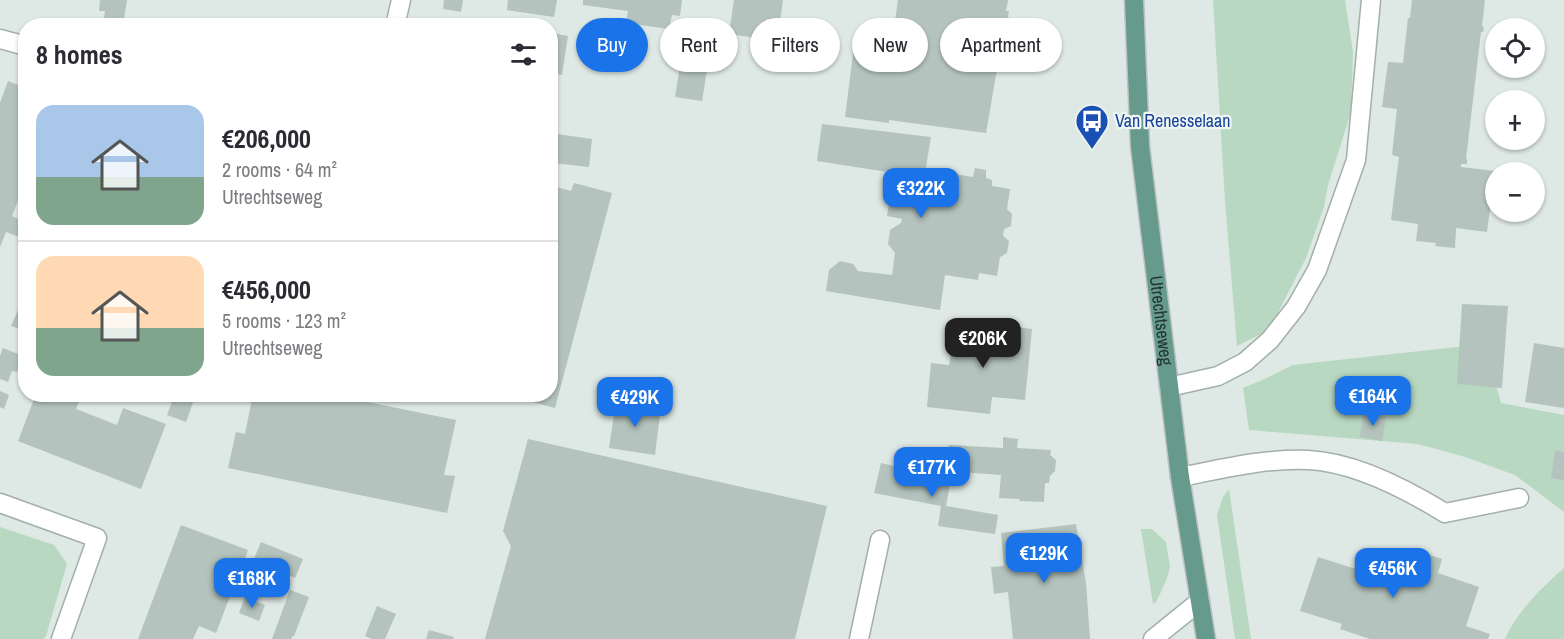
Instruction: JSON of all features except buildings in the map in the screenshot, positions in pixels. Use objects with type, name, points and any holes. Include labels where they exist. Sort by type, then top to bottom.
[{"type":"main road","name":"Utrechtseweg","points":[[1134,0],[1140,146],[1180,477],[1206,639]]},
{"type":"street","points":[[397,18],[401,0]]},
{"type":"street","points":[[1169,387],[1218,376],[1245,362],[1270,340],[1296,307],[1317,270],[1356,160],[1371,0]]},
{"type":"street","points":[[0,39],[18,44]]},
{"type":"street","points":[[1180,477],[1271,460],[1310,460],[1364,472],[1415,494],[1445,513],[1519,498]]},
{"type":"street","points":[[0,503],[97,538],[61,639]]},
{"type":"street","points":[[859,639],[880,540]]},
{"type":"street","points":[[1153,639],[1200,600]]},
{"type":"green space","points":[[1213,0],[1345,0],[1353,52],[1351,112],[1328,185],[1324,207],[1306,258],[1269,330],[1237,346],[1225,201]]},
{"type":"green space","points":[[1484,344],[1501,403],[1564,415],[1564,512],[1515,475],[1465,457],[1418,444],[1249,430],[1243,388],[1293,365]]},
{"type":"green space","points":[[1229,489],[1251,639],[1235,639],[1217,515],[1223,497]]},
{"type":"green space","points":[[0,527],[54,545],[67,564],[46,636],[43,639],[0,639]]},
{"type":"green space","points":[[1141,529],[1152,529],[1166,542],[1170,567],[1161,592],[1153,604]]},
{"type":"green space","points":[[1564,568],[1564,639],[1505,639],[1530,601]]},
{"type":"place","name":"Van Renesselaan","points":[[1092,150]]}]
